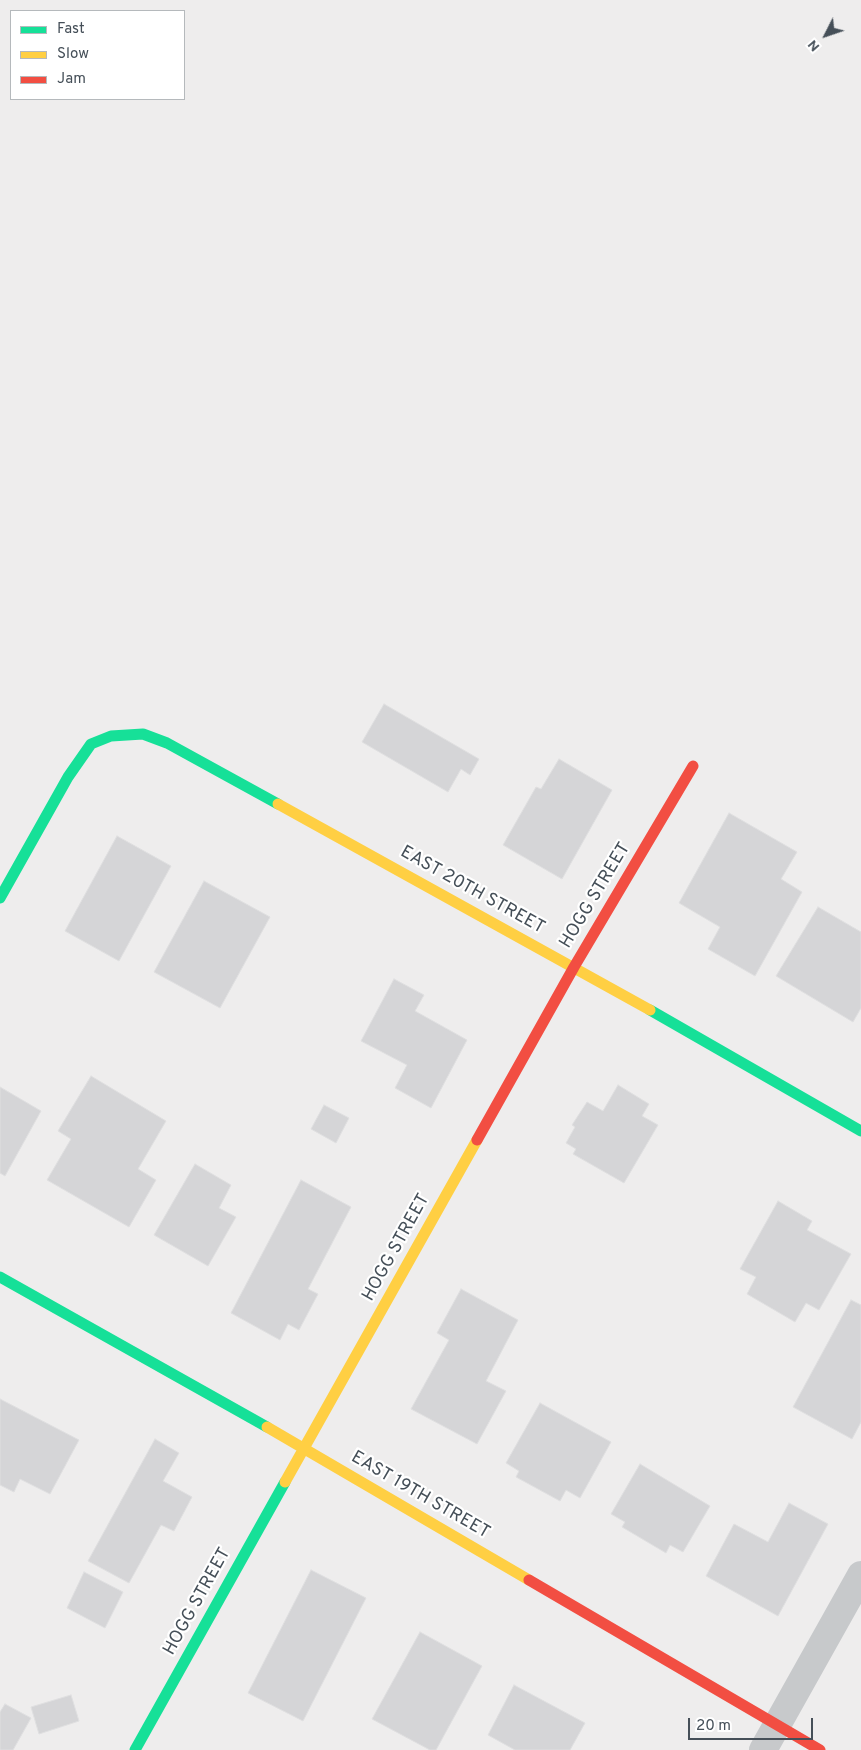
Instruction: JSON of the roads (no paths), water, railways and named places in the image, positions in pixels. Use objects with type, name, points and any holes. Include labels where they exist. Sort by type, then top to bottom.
[{"type":"street","name":"EAST 20TH STREET","points":[[0,898],[68,778],[91,744],[111,736],[143,734],[167,743],[574,967],[861,1131]]},
{"type":"street","name":"HOGG STREET","points":[[135,1750],[574,967],[693,766]]},
{"type":"street","name":"EAST 19TH STREET","points":[[0,1277],[304,1449],[820,1750]]},
{"type":"street","points":[[763,1750],[861,1576]]}]
